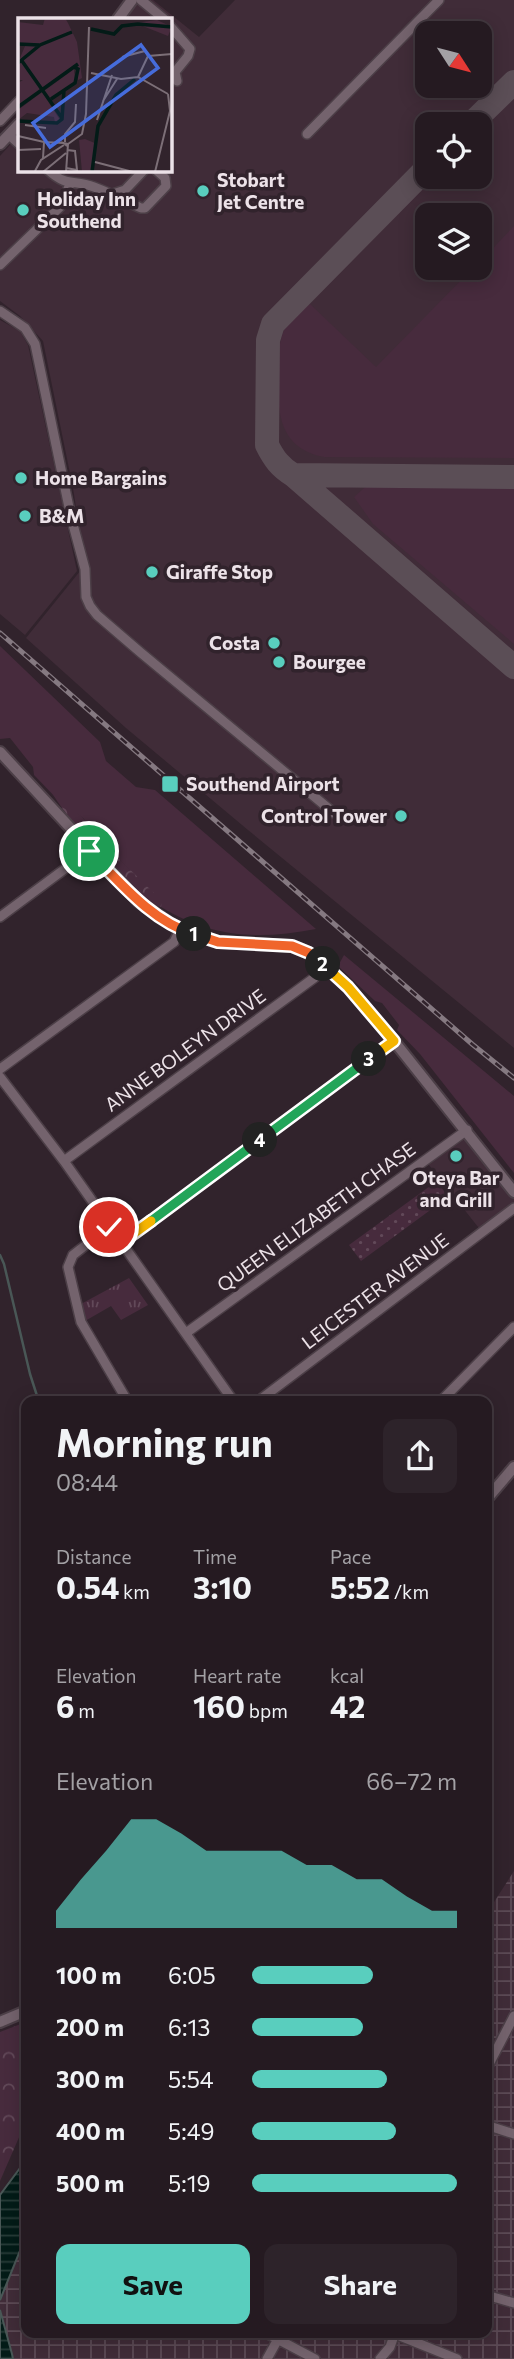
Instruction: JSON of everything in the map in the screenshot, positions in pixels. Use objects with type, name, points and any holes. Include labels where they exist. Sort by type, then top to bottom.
[{"type":"street","points":[[119,18],[132,0]]},
{"type":"street","points":[[141,0],[163,18]]},
{"type":"street","points":[[307,134],[439,0]]},
{"type":"street","points":[[172,28],[184,41]]},
{"type":"street","points":[[0,121],[18,102]]},
{"type":"street","points":[[0,144],[16,143]]},
{"type":"street","points":[[43,172],[54,181],[93,187],[141,208],[145,208],[166,186],[164,178],[158,172]]},
{"type":"street","points":[[51,172],[67,182]]},
{"type":"street","points":[[111,194],[120,194],[142,172]]},
{"type":"street","points":[[0,265],[61,206],[67,182]]},
{"type":"street","points":[[3,314],[29,333],[35,344],[71,517],[86,574],[87,600],[97,615],[334,813]]},
{"type":"street","points":[[0,752],[139,902],[180,930],[218,942],[292,946],[309,953],[326,966],[348,987],[394,1041],[514,1192]]},
{"type":"street","points":[[0,917],[89,851]]},
{"type":"street","points":[[0,1069],[174,942],[180,930]]},
{"type":"street","name":"ANNE BOLEYN DRIVE","points":[[64,1161],[314,978],[326,966]]},
{"type":"street","points":[[122,1242],[394,1041]]},
{"type":"street","points":[[0,1077],[64,1161],[230,1396]]},
{"type":"street","name":"QUEEN ELIZABETH CHASE","points":[[186,1333],[467,1130]]},
{"type":"street","name":"LEICESTER AVENUE","points":[[265,1396],[514,1208]]},
{"type":"street","points":[[109,1227],[73,1255],[68,1267],[81,1322],[124,1396]]},
{"type":"street","points":[[446,1396],[514,1327]]},
{"type":"street","points":[[492,1493],[514,1466]]},
{"type":"street","points":[[0,2022],[21,2013]]},
{"type":"street","points":[[492,2058],[514,2016]]},
{"type":"street","points":[[492,2127],[514,2134]]},
{"type":"street","points":[[492,2297],[514,2303]]},
{"type":"street","points":[[380,2359],[393,2338]]},
{"type":"street","points":[[407,2338],[457,2359]]},
{"type":"street","points":[[267,2359],[278,2339],[315,2359]]},
{"type":"shaded area","points":[[139,0],[153,0],[199,37],[235,0],[514,0],[514,1048],[126,728],[26,638],[85,565],[73,488],[43,341],[20,316],[0,301],[0,156],[18,136],[18,172],[172,172],[172,18],[128,18]]},
{"type":"shaded area","points":[[0,320],[20,331],[28,345],[77,571],[25,635],[0,614]]},
{"type":"shaded area","points":[[467,1130],[514,1192],[514,1208],[482,1232],[425,1160]]},
{"type":"shaded area","points":[[514,1871],[514,2359],[11,2359],[0,2300],[21,2248],[21,2338],[492,2338],[492,1905]]},
{"type":"shaded area","points":[[21,2167],[21,2248],[0,2300],[0,2195]]},
{"type":"shaded area","points":[[0,2310],[12,2354],[13,2359],[0,2359]]},
{"type":"green space","points":[[514,226],[514,458],[324,457],[305,451],[293,441],[284,428],[280,413],[278,379],[280,344],[294,315],[310,304],[376,367],[461,280],[492,280],[492,249]]},
{"type":"green space","points":[[371,482],[514,483],[514,644],[373,524],[354,497]]},
{"type":"green space","points":[[0,646],[100,742],[106,761],[136,787],[155,790],[316,929],[275,935],[236,934],[199,925],[161,907],[161,901],[100,840],[83,818],[58,800],[34,775],[33,767],[10,738],[0,739]]},
{"type":"green space","points":[[52,793],[82,817],[100,840],[162,901],[161,907],[152,905],[99,852],[74,824]]},
{"type":"green space","points":[[344,955],[514,1096],[514,1173],[420,1054],[397,1030],[399,1025],[382,1003],[375,1001],[338,966]]},
{"type":"green space","points":[[437,1181],[448,1197],[361,1261],[349,1245]]},
{"type":"green space","points":[[129,1278],[148,1305],[121,1320],[111,1306],[85,1321],[81,1304]]},
{"type":"green space","points":[[21,2024],[21,2135],[0,2181],[0,2032]]},
{"type":"waterway","points":[[0,1255],[37,1396]]},
{"type":"taxiway","points":[[483,112],[514,82]]},
{"type":"taxiway","points":[[415,180],[273,324],[268,340],[267,445],[284,469],[514,667]]},
{"type":"taxiway","points":[[293,475],[514,477]]},
{"type":"railway","points":[[0,633],[514,1078]]},
{"type":"place","name":"Stobart Jet Centre","points":[[203,191]]},
{"type":"place","name":"Holiday Inn Southend","points":[[23,210]]},
{"type":"place","name":"Home Bargains","points":[[21,478]]},
{"type":"place","name":"B&M","points":[[25,516]]},
{"type":"place","name":"Giraffe Stop","points":[[152,572]]},
{"type":"place","name":"Costa","points":[[274,643]]},
{"type":"place","name":"Bourgee","points":[[279,662]]},
{"type":"place","name":"Southend Airport","points":[[170,784]]},
{"type":"place","name":"Control Tower","points":[[401,816]]},
{"type":"place","name":"Oteya Bar and Grill","points":[[456,1156]]},
{"type":"route","points":[[89,851],[139,902],[180,930],[218,942],[292,946],[309,953],[348,987],[394,1041],[122,1242],[109,1227]]}]
